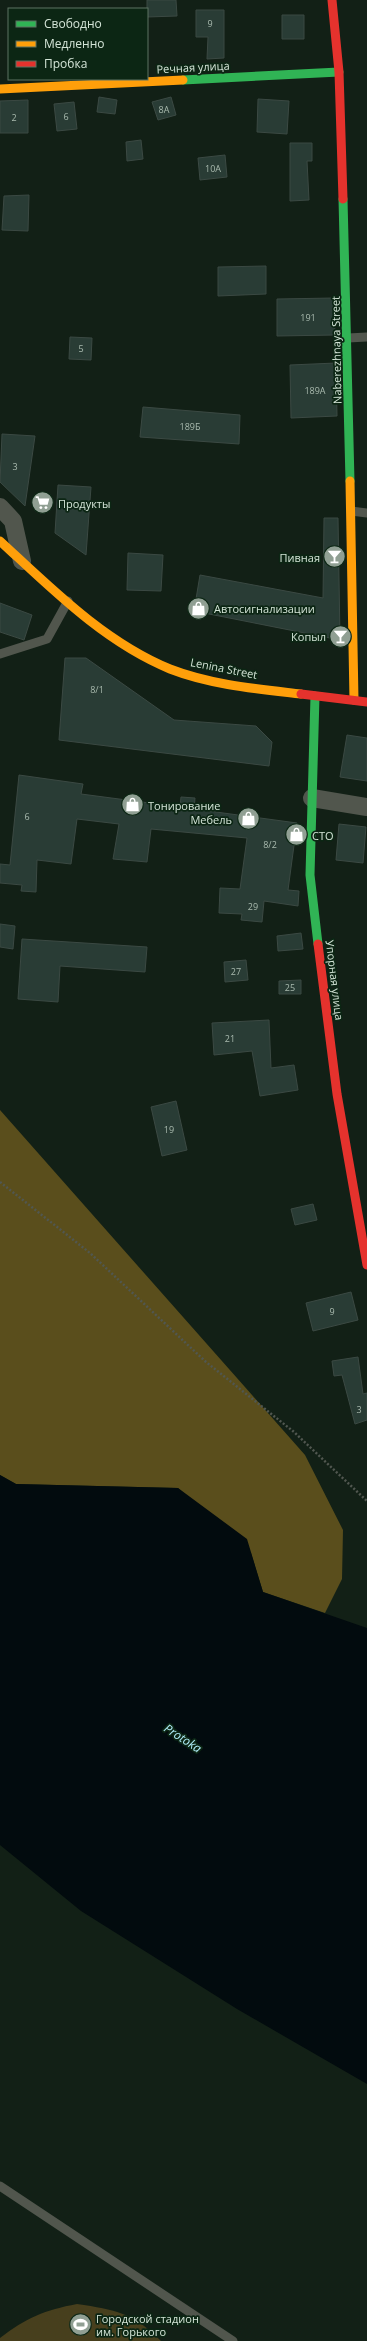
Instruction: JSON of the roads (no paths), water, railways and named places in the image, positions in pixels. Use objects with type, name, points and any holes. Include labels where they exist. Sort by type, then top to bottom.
[{"type":"street","name":"Naberezhnaya Street","points":[[332,0],[339,72],[348,338],[354,700]]},
{"type":"street","name":"Речная улица","points":[[0,89],[339,72]]},
{"type":"street","points":[[0,507],[13,521],[22,560]]},
{"type":"street","name":"Lenina Street","points":[[0,541],[68,601],[139,654],[170,669],[210,680],[315,696],[367,702]]},
{"type":"street","name":"Упорная улица","points":[[315,696],[311,883],[337,1094],[367,1265]]},
{"type":"street","points":[[312,798],[367,807]]},
{"type":"lane","points":[[348,338],[367,337]]},
{"type":"lane","points":[[350,511],[367,513]]},
{"type":"lane","points":[[0,654],[47,639],[68,601]]},
{"type":"lane","points":[[0,2186],[233,2341]]},
{"type":"water","name":"Protoka","points":[[0,1475],[16,1484],[178,1488],[247,1539],[263,1592],[367,1628],[367,2084],[237,2009],[81,1911],[0,1845]]},
{"type":"place","name":"Продукты","points":[[42,503]]},
{"type":"place","name":"Пивная","points":[[335,557]]},
{"type":"place","name":"Автосигнализации","points":[[198,608]]},
{"type":"place","name":"Копыл","points":[[341,636]]},
{"type":"place","name":"Тонирование","points":[[132,805]]},
{"type":"place","name":"Мебель","points":[[248,819]]},
{"type":"place","name":"СТО","points":[[297,835]]},
{"type":"place","name":"Городской cтадион им. Горького","points":[[80,2324]]}]
